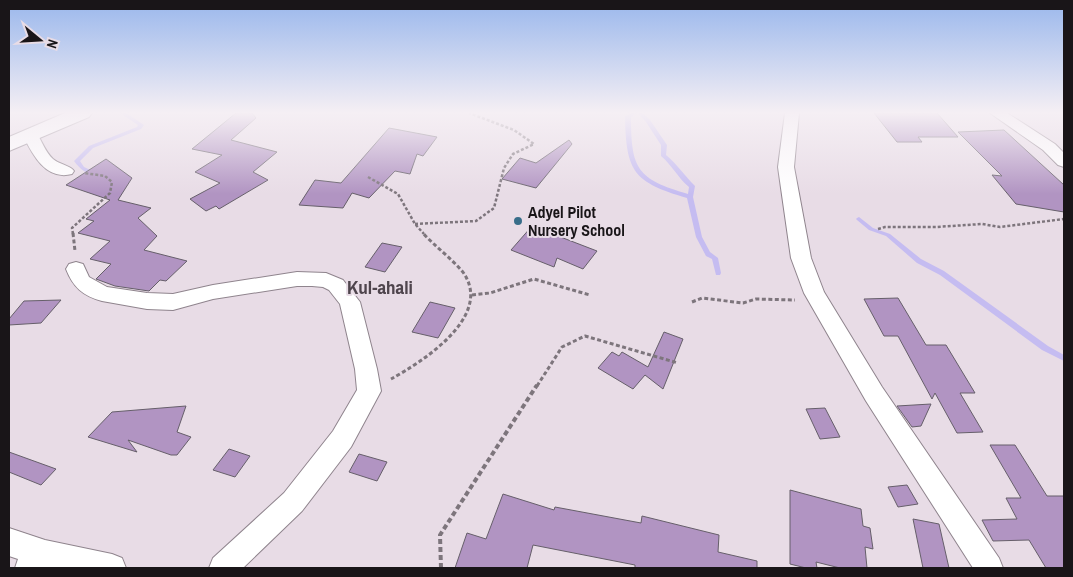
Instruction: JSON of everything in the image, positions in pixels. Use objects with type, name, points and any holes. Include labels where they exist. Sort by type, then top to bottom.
[{"type":"main road","points":[[9,145],[21,140]]},
{"type":"street","points":[[33,140],[38,152],[60,170]]},
{"type":"street","points":[[789,140],[786,167],[801,258],[814,293],[874,394],[989,568]]},
{"type":"street","points":[[1038,140],[1049,147],[1064,162]]},
{"type":"street","points":[[76,269],[81,280],[102,294],[147,301],[172,302],[213,292],[298,279],[326,280],[336,285],[350,302],[366,369],[368,391],[342,439],[293,502],[223,568]]},
{"type":"street","points":[[9,542],[37,561],[112,568]]},
{"type":"path","points":[[415,224],[476,221],[494,208],[504,168],[513,154],[534,144],[528,140]]},
{"type":"path","points":[[60,170],[105,176],[112,182],[110,193],[72,228],[76,269]]},
{"type":"path","points":[[368,177],[398,194],[415,224],[431,243],[466,276],[472,295],[470,305],[463,320],[445,342],[410,368],[368,391]]},
{"type":"path","points":[[878,229],[885,227],[936,227],[982,224],[1000,227],[1064,218]]},
{"type":"path","points":[[472,295],[490,293],[534,279],[590,295]]},
{"type":"path","points":[[692,302],[702,298],[742,303],[756,299],[790,302],[814,293]]},
{"type":"path","points":[[441,568],[440,534],[562,347],[585,336],[678,363]]},
{"type":"building","points":[[203,140],[231,140],[277,152],[253,172],[268,180],[219,209],[216,206],[206,211],[190,199],[220,183],[195,172],[222,155],[192,149]]},
{"type":"building","points":[[379,140],[435,140],[423,156],[417,154],[410,174],[395,171],[369,198],[352,193],[343,208],[299,205],[315,180],[341,183]]},
{"type":"building","points":[[569,140],[572,144],[536,188],[502,179],[520,158],[536,163]]},
{"type":"building","points":[[895,140],[920,140],[922,142],[897,142]]},
{"type":"building","points":[[966,140],[1015,140],[1064,185],[1064,212],[1016,204],[992,175],[1002,176]]},
{"type":"building","points":[[106,159],[132,178],[118,200],[151,208],[138,218],[157,236],[144,250],[187,261],[166,281],[160,280],[149,291],[115,286],[96,279],[111,264],[90,259],[110,241],[78,233],[94,221],[86,219],[110,200],[66,185]]},
{"type":"building","points":[[532,226],[597,251],[583,269],[557,258],[554,267],[511,250]]},
{"type":"building","points":[[382,243],[402,247],[385,272],[365,267]]},
{"type":"building","points":[[898,298],[926,345],[946,345],[975,393],[960,393],[983,432],[957,433],[935,393],[932,399],[898,336],[884,336],[864,299]]},
{"type":"building","points":[[61,300],[41,323],[9,325],[9,319],[24,301]]},
{"type":"building","points":[[430,302],[455,308],[438,338],[412,332]]},
{"type":"building","points":[[664,332],[683,339],[663,389],[645,375],[633,389],[598,368],[612,352],[619,356],[622,352],[648,367]]},
{"type":"building","points":[[931,404],[921,426],[912,427],[897,406]]},
{"type":"building","points":[[186,406],[177,432],[191,437],[177,455],[171,455],[128,440],[137,452],[88,437],[112,412]]},
{"type":"building","points":[[825,408],[840,437],[820,439],[806,409]]},
{"type":"building","points":[[990,445],[1015,445],[1047,496],[1064,496],[1064,568],[1046,568],[1029,540],[993,541],[982,520],[1017,519],[1006,498],[1021,498]]},
{"type":"building","points":[[229,449],[250,456],[235,477],[213,470]]},
{"type":"building","points":[[9,452],[56,469],[41,485],[9,472]]},
{"type":"building","points":[[359,454],[387,462],[377,481],[349,472]]},
{"type":"building","points":[[907,485],[918,504],[898,507],[888,487]]},
{"type":"building","points":[[790,490],[861,509],[863,526],[870,528],[873,549],[865,547],[867,568],[840,568],[816,562],[817,568],[806,568],[790,564]]},
{"type":"building","points":[[503,494],[554,510],[555,507],[641,523],[642,516],[719,535],[718,552],[757,561],[757,568],[635,568],[635,565],[533,545],[527,568],[455,568],[467,533],[486,539]]},
{"type":"building","points":[[913,519],[939,524],[949,568],[923,568]]},
{"type":"waterway","points":[[95,174],[82,168],[77,161],[91,147],[109,140]]},
{"type":"waterway","points":[[629,140],[633,163],[647,180],[672,192],[690,197]]},
{"type":"waterway","points":[[661,140],[664,145],[663,155],[692,186],[690,197]]},
{"type":"waterway","points":[[690,197],[699,237],[708,254],[715,258],[718,273]]},
{"type":"waterway","points":[[859,219],[871,229],[888,235],[919,261],[942,273],[1045,348],[1064,358]]},
{"type":"place","name":"Adyel Pilot Nursery School","points":[[518,221]]},
{"type":"district","name":"Kul-ahali","points":[[380,287]]}]
